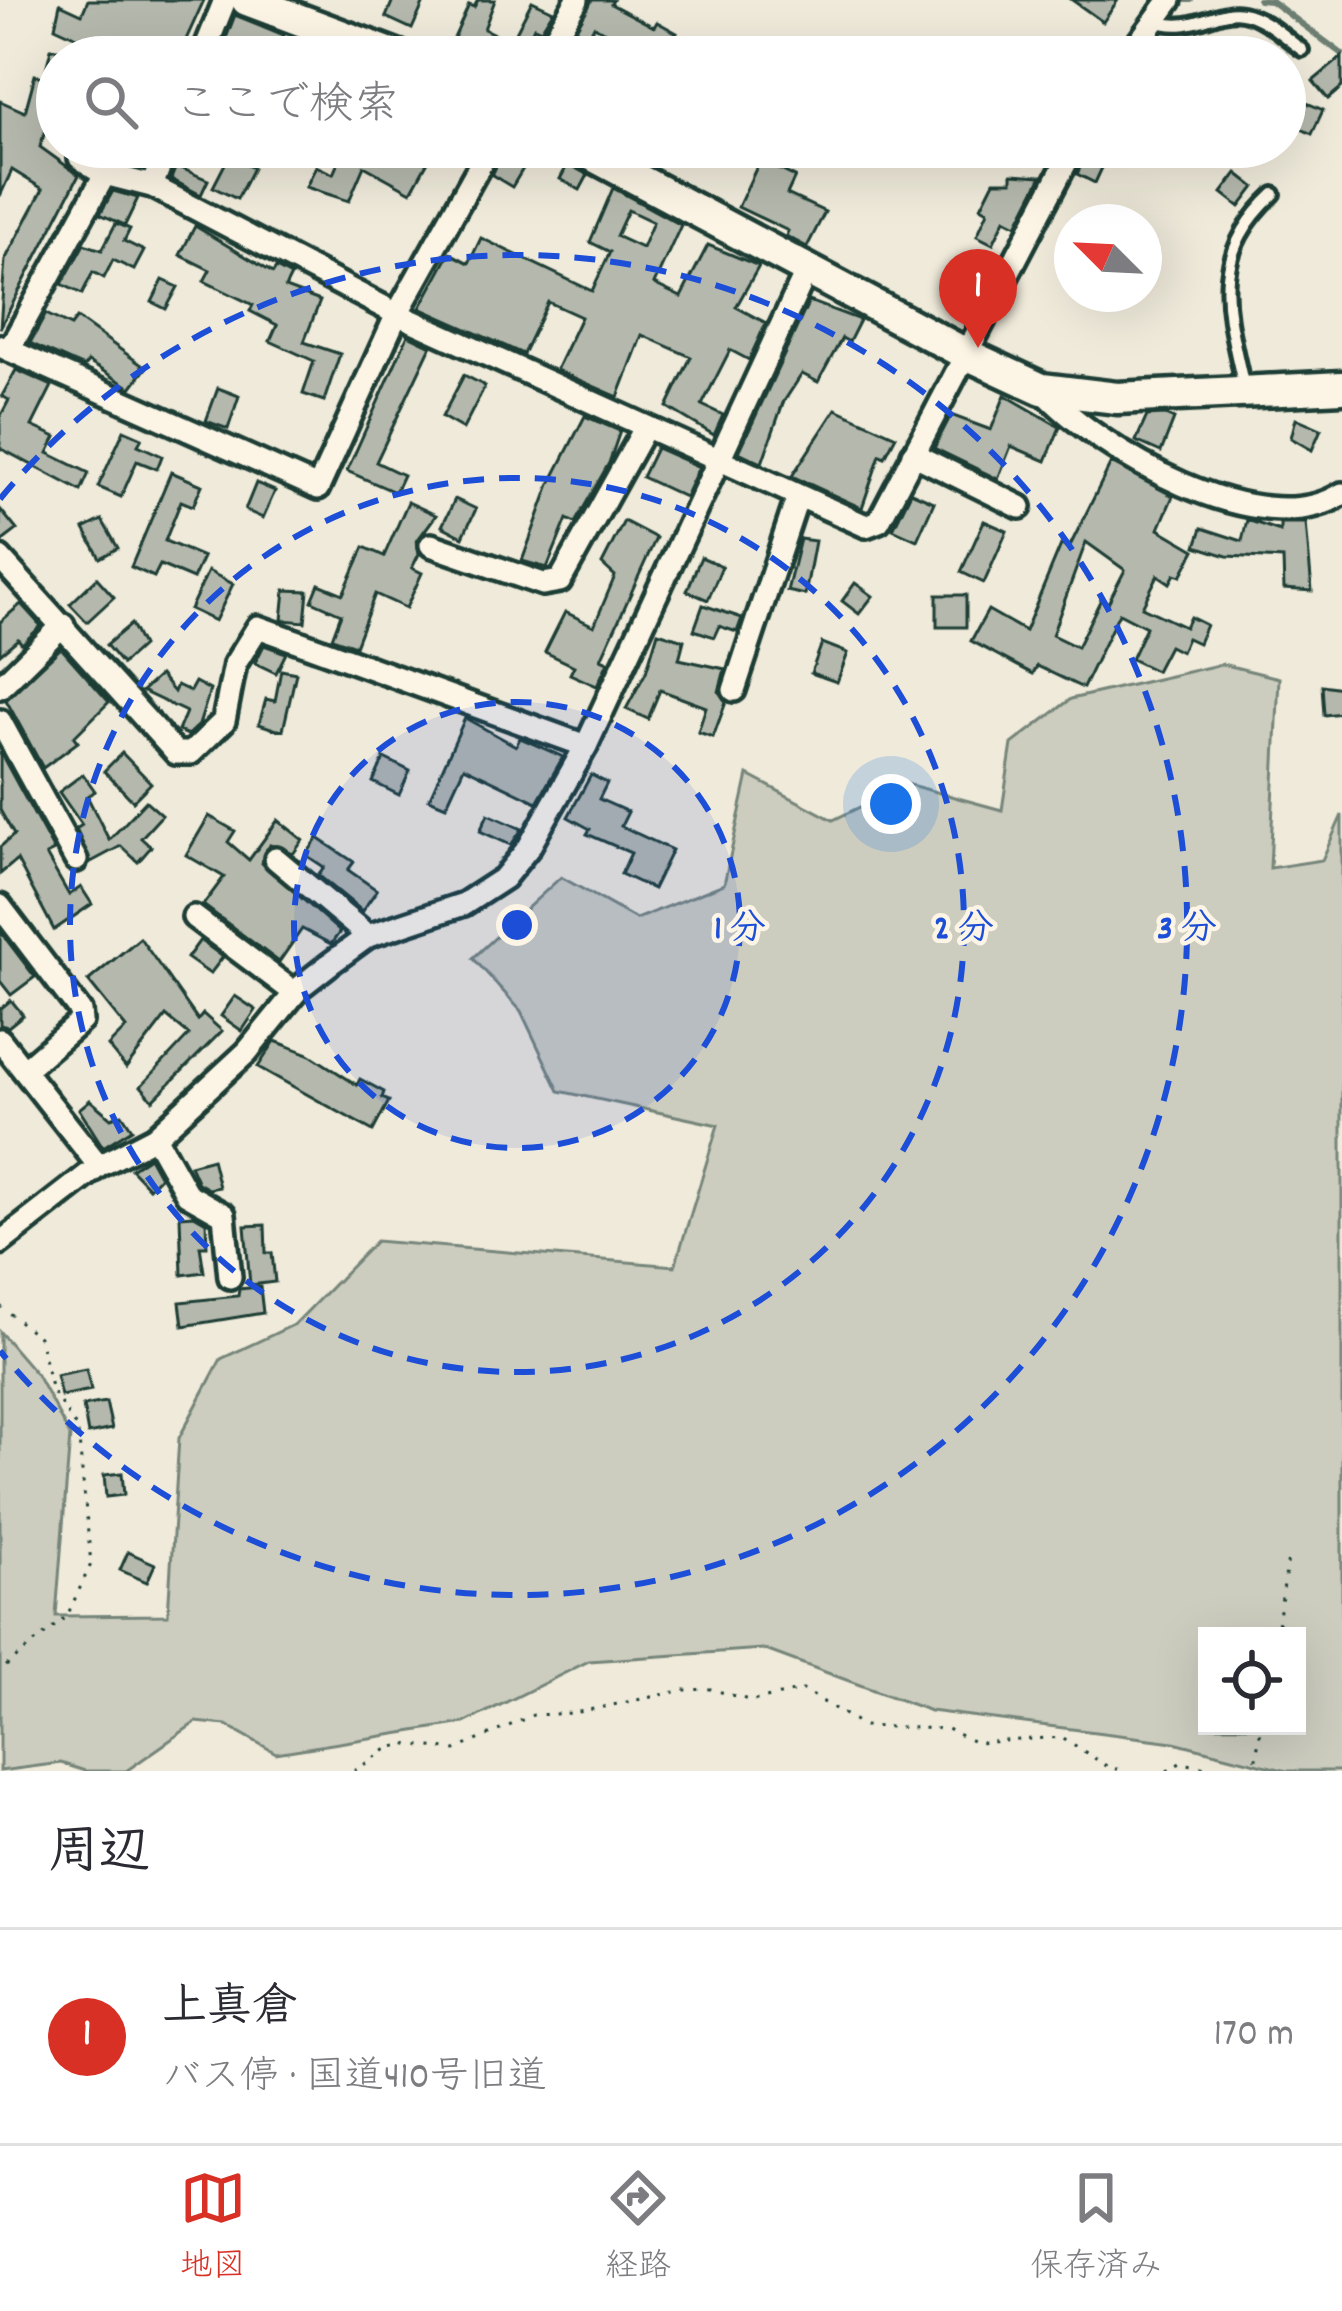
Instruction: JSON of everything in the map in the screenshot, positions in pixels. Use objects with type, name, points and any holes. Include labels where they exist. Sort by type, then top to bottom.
[{"type":"street","points":[[210,36],[225,0]]},
{"type":"street","points":[[247,0],[343,36]]},
{"type":"street","points":[[556,36],[577,0]]},
{"type":"street","points":[[1143,36],[1164,8]]},
{"type":"street","points":[[96,168],[152,186],[398,314],[866,526],[879,521],[1063,168]]},
{"type":"street","points":[[152,186],[159,168]]},
{"type":"street","points":[[105,174],[4,348],[318,488],[398,314],[478,168]]},
{"type":"street","points":[[617,168],[964,353],[1042,389],[1117,398],[1342,386]]},
{"type":"street","points":[[0,1243],[99,1166],[155,1137],[247,1052],[295,993],[368,937],[464,904],[504,878],[529,847],[586,746],[807,269]]},
{"type":"street","points":[[1042,389],[1066,416],[1152,466],[1235,504],[1293,512],[1324,506],[1342,494]]},
{"type":"street","points":[[431,545],[543,584],[560,580],[645,428]]},
{"type":"street","points":[[913,454],[1020,507]]},
{"type":"street","points":[[734,690],[798,496]]},
{"type":"street","points":[[3,563],[176,753],[191,753],[224,721],[235,664],[258,627],[586,746]]},
{"type":"street","points":[[0,686],[63,625]]},
{"type":"street","points":[[0,721],[76,860]]},
{"type":"street","points":[[276,859],[368,937]]},
{"type":"street","points":[[0,906],[80,1011],[82,1021],[24,1070]]},
{"type":"street","points":[[194,917],[295,993]]},
{"type":"street","points":[[0,1040],[99,1166]]},
{"type":"street","points":[[155,1137],[187,1194],[224,1215],[230,1276]]},
{"type":"lane","points":[[1164,8],[1193,26],[1237,11],[1282,36]]},
{"type":"lane","points":[[1245,391],[1224,284],[1239,233],[1274,194]]},
{"type":"path","points":[[0,1306],[39,1337],[52,1390],[78,1430],[91,1564],[67,1616],[0,1671]]},
{"type":"path","points":[[1277,1627],[1288,1558]]},
{"type":"path","points":[[354,1771],[389,1748],[406,1744],[455,1750],[533,1715],[711,1689],[752,1701],[803,1690],[864,1726],[947,1729],[976,1743],[1062,1737],[1108,1767],[1125,1771]]},
{"type":"path","points":[[1254,1771],[1260,1735]]},
{"type":"path","points":[[1167,1771],[1180,1762],[1235,1771]]},
{"type":"shaded area","points":[[1222,664],[1279,678],[1270,868],[1322,860],[1342,815],[1342,1771],[1287,1771],[1174,1742],[930,1711],[763,1649],[589,1661],[464,1723],[276,1753],[226,1725],[196,1722],[126,1771],[85,1771],[61,1763],[0,1771],[0,1332],[37,1375],[70,1436],[56,1616],[168,1615],[179,1438],[221,1359],[295,1324],[376,1241],[675,1266],[718,1125],[559,1091],[521,1011],[473,958],[561,877],[636,919],[724,884],[748,775],[833,820],[907,784],[1002,810],[1012,744],[1071,699]]},
{"type":"building","points":[[88,0],[204,0],[188,36],[74,36],[55,27],[60,4],[82,14]]},
{"type":"building","points":[[393,0],[425,0],[412,29],[386,17]]},
{"type":"building","points":[[478,0],[495,0],[484,29],[499,36],[455,36],[469,5],[474,7]]},
{"type":"building","points":[[592,0],[613,0],[611,4],[654,27],[657,22],[677,33],[613,36],[594,26],[589,36],[572,36]]},
{"type":"building","points":[[1072,0],[1118,0],[1103,22]]},
{"type":"building","points":[[532,1],[553,11],[541,30],[534,27],[530,36],[514,36]]},
{"type":"building","points":[[235,15],[284,35],[284,36],[227,36]]},
{"type":"building","points":[[1342,57],[1342,87],[1328,99],[1313,81]]},
{"type":"building","points":[[35,75],[36,168],[69,168],[79,175],[0,328],[5,260],[43,189],[12,170],[0,196],[0,101],[25,112]]},
{"type":"building","points":[[1306,103],[1323,110],[1312,134],[1306,131]]},
{"type":"building","points":[[175,168],[181,168],[208,180],[201,195],[171,179]]},
{"type":"building","points":[[223,168],[253,168],[237,199],[213,187]]},
{"type":"building","points":[[315,168],[333,174],[336,168],[363,168],[349,201],[306,187]]},
{"type":"building","points":[[368,168],[424,168],[411,192]]},
{"type":"building","points":[[495,168],[523,168],[512,187],[492,175]]},
{"type":"building","points":[[566,168],[588,175],[580,190],[560,179]]},
{"type":"building","points":[[756,168],[776,168],[795,177],[787,194],[825,212],[807,247],[786,236],[788,231],[738,207]]},
{"type":"building","points":[[1080,168],[1102,168],[1095,183],[1077,174]]},
{"type":"building","points":[[1237,173],[1255,187],[1240,207],[1222,193]]},
{"type":"building","points":[[1012,174],[1042,176],[1017,225],[1005,219],[993,244],[977,236],[988,211],[981,207],[994,181],[1012,181]]},
{"type":"building","points":[[613,188],[681,225],[654,284],[681,297],[708,245],[759,266],[736,307],[766,323],[749,360],[730,350],[702,405],[723,415],[714,435],[667,407],[691,357],[642,335],[618,397],[556,370],[581,317],[548,302],[523,354],[420,308],[450,253],[469,263],[481,238],[592,291],[610,252],[590,242]],"holes":[[[628,210],[653,222],[642,248],[616,236]]]},
{"type":"building","points":[[113,191],[138,198],[125,225],[100,214]]},
{"type":"building","points":[[116,223],[130,229],[124,241],[144,251],[134,270],[113,260],[104,278],[93,272],[82,294],[62,284],[84,244],[102,250]]},
{"type":"building","points":[[195,226],[273,273],[276,268],[291,276],[285,288],[320,301],[304,342],[340,354],[324,401],[303,394],[314,361],[270,341],[277,325],[250,311],[253,305],[204,281],[210,270],[180,255]]},
{"type":"building","points":[[982,252],[999,259],[985,286],[970,279]]},
{"type":"building","points":[[163,280],[178,287],[166,309],[152,302]]},
{"type":"building","points":[[809,301],[860,320],[849,342],[842,338],[818,382],[802,374],[783,403],[762,463],[739,452]]},
{"type":"building","points":[[46,314],[71,326],[77,318],[146,368],[131,388],[88,362],[84,367],[30,343]]},
{"type":"building","points":[[408,335],[431,346],[376,462],[403,475],[395,492],[347,471]]},
{"type":"building","points":[[16,370],[52,386],[32,426],[56,437],[48,453],[89,473],[81,491],[0,448],[0,417],[9,400],[2,396]]},
{"type":"building","points":[[464,375],[485,386],[463,429],[442,417]]},
{"type":"building","points":[[218,388],[239,396],[228,429],[206,421]]},
{"type":"building","points":[[1005,395],[1060,427],[1046,461],[1011,446],[998,479],[934,448],[951,415],[991,430]]},
{"type":"building","points":[[836,409],[896,436],[885,457],[880,455],[862,508],[792,476]]},
{"type":"building","points":[[585,416],[620,431],[609,463],[575,523],[567,519],[547,568],[522,561],[550,484]]},
{"type":"building","points":[[1147,416],[1174,419],[1161,452],[1136,441]]},
{"type":"building","points":[[1296,418],[1321,429],[1312,450],[1291,438]]},
{"type":"building","points":[[124,430],[142,438],[138,445],[162,456],[157,469],[137,461],[121,497],[98,487]]},
{"type":"building","points":[[656,448],[699,467],[685,497],[642,477]]},
{"type":"building","points":[[1111,463],[1173,496],[1159,529],[1195,550],[1181,576],[1175,574],[1170,583],[1158,575],[1142,607],[1185,627],[1190,617],[1206,625],[1198,643],[1187,638],[1181,652],[1169,646],[1156,671],[1131,659],[1146,627],[1119,613],[1083,688],[1037,666],[1033,674],[971,641],[988,610],[1025,631],[1061,545],[1069,548]],"holes":[[[1086,542],[1125,570],[1108,603],[1101,599],[1077,647],[1052,635]]]},
{"type":"building","points":[[171,472],[202,485],[193,506],[181,501],[165,541],[203,557],[193,579],[160,565],[154,577],[131,567]]},
{"type":"building","points":[[256,483],[275,491],[263,518],[245,510]]},
{"type":"building","points":[[911,492],[934,502],[917,540],[893,529]]},
{"type":"building","points":[[455,499],[476,509],[463,537],[442,526]]},
{"type":"building","points":[[408,502],[436,515],[417,541],[419,554],[412,568],[422,573],[406,608],[375,594],[355,646],[332,638],[341,614],[312,601],[319,584],[343,594],[364,547],[384,556]]},
{"type":"building","points":[[0,509],[17,530],[0,543]]},
{"type":"building","points":[[102,520],[118,548],[100,558],[84,529]]},
{"type":"building","points":[[1247,520],[1280,531],[1280,523],[1306,523],[1312,591],[1284,589],[1283,559],[1227,556],[1196,546],[1202,528],[1242,541]]},
{"type":"building","points":[[624,521],[656,538],[601,659],[608,662],[597,686],[570,674],[574,666],[545,652],[565,612],[594,626],[615,576],[602,564]]},
{"type":"building","points":[[984,521],[1007,531],[984,583],[961,572]]},
{"type":"building","points":[[800,539],[815,541],[805,595],[787,591]]},
{"type":"building","points":[[701,557],[722,566],[708,600],[687,591]]},
{"type":"building","points":[[208,571],[233,584],[215,621],[190,609]]},
{"type":"building","points":[[97,578],[114,597],[87,622],[70,604]]},
{"type":"building","points":[[855,583],[873,596],[859,614],[842,601]]},
{"type":"building","points":[[285,590],[308,591],[305,622],[282,620]]},
{"type":"building","points":[[937,595],[966,595],[966,627],[937,627]]},
{"type":"building","points":[[21,604],[41,626],[22,644],[18,639],[0,654],[0,622]]},
{"type":"building","points":[[703,605],[742,618],[737,632],[719,626],[714,637],[694,630]]},
{"type":"building","points":[[131,624],[142,646],[122,664],[106,645]]},
{"type":"building","points":[[658,632],[684,640],[679,659],[725,669],[719,692],[726,702],[713,737],[698,732],[706,707],[660,690],[648,719],[626,709],[646,672]]},
{"type":"building","points":[[822,643],[848,653],[837,682],[811,673]]},
{"type":"building","points":[[264,645],[286,653],[276,673],[255,663]]},
{"type":"building","points":[[61,648],[109,702],[74,737],[78,742],[43,768],[6,700]]},
{"type":"building","points":[[281,670],[296,673],[283,730],[277,730],[259,724],[266,699],[275,701]]},
{"type":"building","points":[[160,675],[174,692],[177,685],[190,691],[195,682],[210,690],[199,725],[188,735],[178,731],[186,712],[142,691]]},
{"type":"building","points":[[1322,685],[1342,688],[1342,713],[1324,715]]},
{"type":"building","points":[[465,718],[516,746],[520,738],[563,757],[537,802],[464,767],[446,806],[429,799]]},
{"type":"building","points":[[0,752],[54,851],[46,855],[69,895],[81,887],[92,904],[54,930],[17,860],[0,874],[0,847],[14,835],[0,810]]},
{"type":"building","points":[[122,753],[151,783],[133,801],[104,771]]},
{"type":"building","points":[[384,758],[410,771],[399,795],[373,782]]},
{"type":"building","points":[[83,774],[95,791],[87,796],[109,840],[146,801],[162,815],[141,838],[151,847],[138,862],[121,846],[91,862],[76,829],[82,825],[59,792]]},
{"type":"building","points":[[591,775],[607,783],[599,799],[628,812],[621,826],[672,850],[653,889],[621,874],[631,853],[587,834],[590,829],[568,817]]},
{"type":"building","points":[[488,814],[522,829],[511,845],[480,831]]},
{"type":"building","points":[[209,816],[235,831],[228,842],[249,860],[278,820],[303,840],[293,854],[270,845],[262,863],[340,932],[331,944],[302,929],[279,962],[203,905],[224,877],[186,855]]},
{"type":"building","points":[[318,838],[354,862],[348,870],[377,890],[362,911],[318,875],[324,867],[306,855]]},
{"type":"building","points":[[0,931],[35,977],[11,995],[0,981]]},
{"type":"building","points":[[140,938],[198,1020],[203,1014],[222,1031],[153,1100],[141,1086],[189,1035],[166,1016],[126,1068],[108,1046],[126,1028],[88,981]]},
{"type":"building","points":[[200,940],[223,957],[210,974],[187,958]]},
{"type":"building","points":[[235,996],[256,1010],[242,1031],[221,1016]]},
{"type":"building","points":[[11,1000],[23,1015],[8,1027],[0,1025],[0,1009]]},
{"type":"building","points":[[275,1041],[309,1054],[357,1085],[360,1079],[384,1092],[382,1098],[389,1101],[373,1131],[258,1067]]},
{"type":"building","points":[[90,1100],[111,1118],[122,1114],[132,1129],[103,1147],[79,1109]]},
{"type":"building","points":[[149,1157],[160,1177],[149,1188],[131,1169]]},
{"type":"building","points":[[212,1159],[219,1187],[209,1189],[198,1183],[190,1165]]},
{"type":"building","points":[[194,1215],[206,1222],[207,1246],[200,1246],[204,1272],[182,1275],[180,1216]]},
{"type":"building","points":[[265,1225],[266,1253],[272,1253],[275,1282],[250,1285],[245,1226]]},
{"type":"building","points":[[260,1287],[263,1313],[183,1326],[180,1302],[238,1296],[239,1289]]},
{"type":"building","points":[[86,1369],[91,1390],[61,1396],[56,1375]]},
{"type":"building","points":[[106,1402],[112,1429],[88,1434],[83,1406]]},
{"type":"building","points":[[122,1473],[124,1495],[106,1497],[104,1475]]},
{"type":"building","points":[[128,1552],[155,1564],[147,1582],[120,1570]]},
{"type":"waterway","points":[[1183,0],[1191,0]]},
{"type":"waterway","points":[[1259,0],[1271,1],[1342,54]]},
{"type":"place","name":"上真倉","points":[[978,348]]}]
